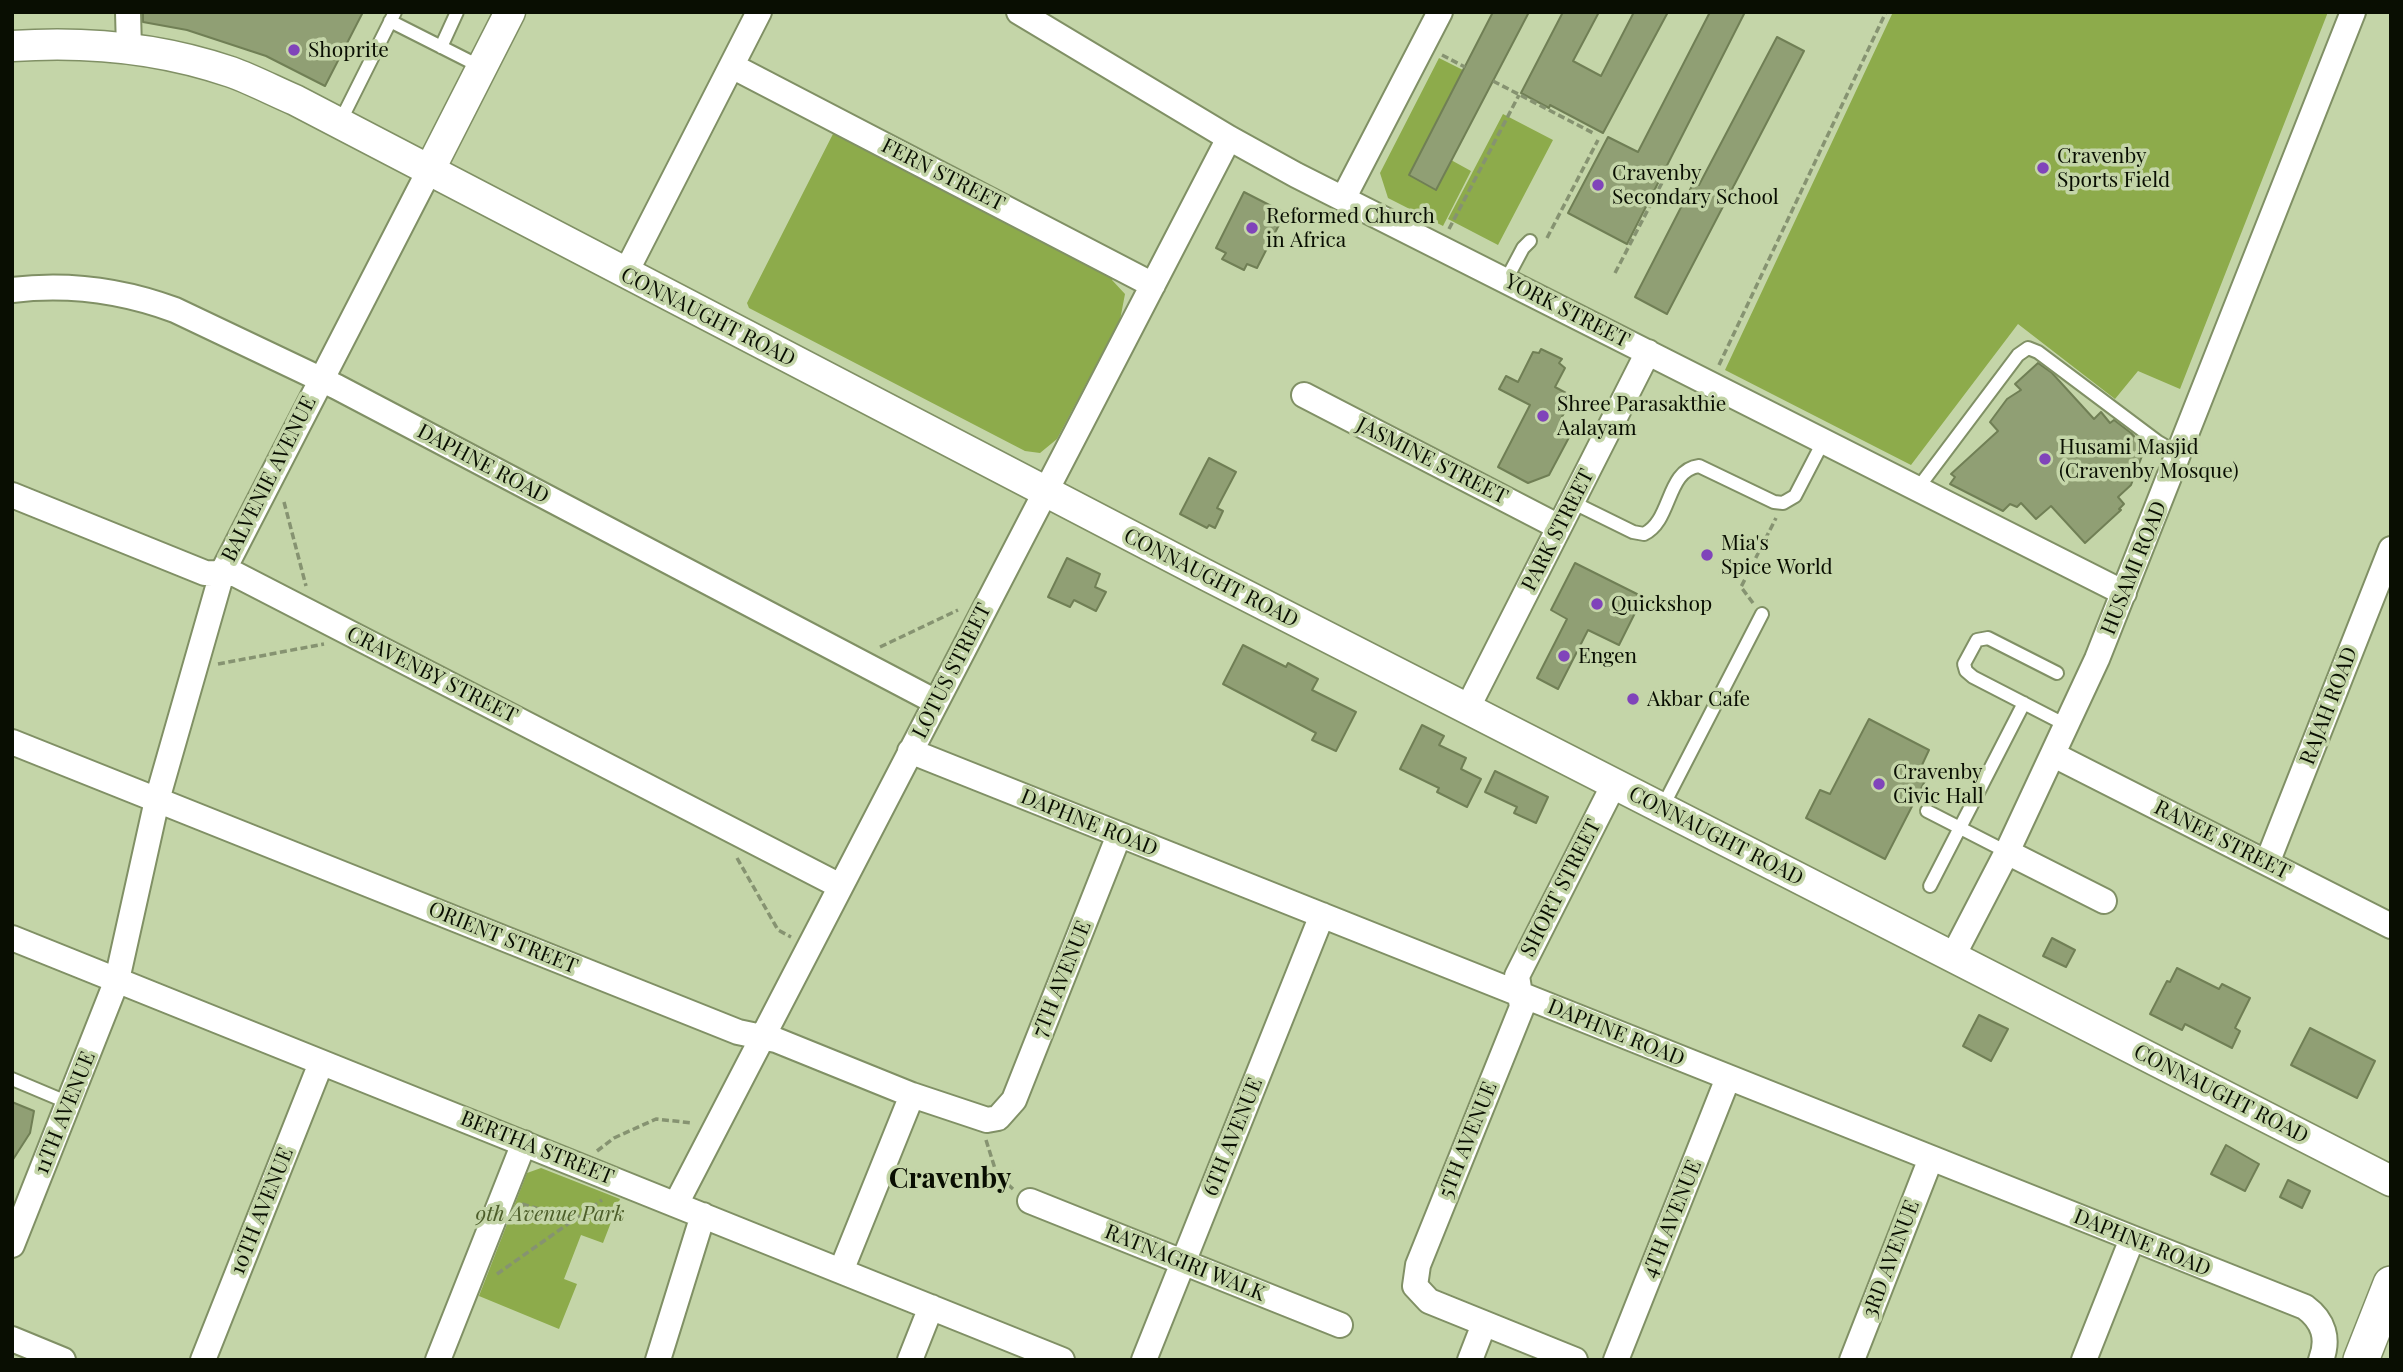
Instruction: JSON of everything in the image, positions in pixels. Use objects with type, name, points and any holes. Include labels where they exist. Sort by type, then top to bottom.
[{"type":"main road","points":[[2361,1360],[2391,1284]]},
{"type":"street","points":[[128,12],[129,49]]},
{"type":"street","name":"BALVENIE AVENUE","points":[[117,980],[157,800],[222,573],[510,12]]},
{"type":"street","points":[[625,274],[759,12]]},
{"type":"street","name":"YORK STREET","points":[[1019,12],[1296,175],[2124,593]]},
{"type":"street","points":[[1344,197],[1440,12]]},
{"type":"street","name":"HUSAMI ROAD","points":[[1953,956],[2068,726],[2124,593],[2354,12]]},
{"type":"street","name":"CONNAUGHT ROAD","points":[[12,47],[65,44],[129,49],[182,59],[230,72],[340,122],[625,274],[1467,709],[2391,1181]]},
{"type":"street","name":"FERN STREET","points":[[732,66],[1153,285]]},
{"type":"street","name":"LOTUS STREET","points":[[676,1204],[1229,138]]},
{"type":"street","name":"DAPHNE ROAD","points":[[12,290],[54,286],[93,288],[149,300],[175,310],[321,379],[936,702]]},
{"type":"street","name":"PARK STREET","points":[[1467,709],[1648,352]]},
{"type":"street","name":"JASMINE STREET","points":[[1304,395],[1559,527]]},
{"type":"street","name":"CRAVENBY STREET","points":[[12,495],[205,573],[235,574],[841,886]]},
{"type":"street","name":"RAJAH ROAD","points":[[2267,863],[2391,549]]},
{"type":"street","name":"ORIENT STREET","points":[[12,742],[725,1027],[794,1046],[912,1095],[987,1120],[992,1127]]},
{"type":"street","name":"DAPHNE ROAD","points":[[910,751],[2305,1307],[2318,1319],[2325,1342],[2321,1360]]},
{"type":"street","name":"RANEE STREET","points":[[2054,755],[2391,926]]},
{"type":"street","name":"SHORT STREET","points":[[1520,995],[1517,976],[1614,784]]},
{"type":"street","name":"7TH AVENUE","points":[[992,1127],[1014,1100],[1119,835]]},
{"type":"street","points":[[2007,852],[2104,901]]},
{"type":"street","name":"6TH AVENUE","points":[[1144,1360],[1322,915]]},
{"type":"street","name":"BERTHA STREET","points":[[12,938],[1062,1360]]},
{"type":"street","name":"11TH AVENUE","points":[[12,1245],[117,980]]},
{"type":"street","name":"5TH AVENUE","points":[[1485,1324],[1429,1301],[1415,1286],[1418,1265],[1522,1007],[1520,995]]},
{"type":"street","name":"10TH AVENUE","points":[[203,1360],[320,1063]]},
{"type":"street","name":"4TH AVENUE","points":[[1616,1360],[1728,1078]]},
{"type":"street","points":[[841,1271],[912,1095]]},
{"type":"street","points":[[438,1360],[524,1143]]},
{"type":"street","name":"3RD AVENUE","points":[[1852,1360],[1931,1158]]},
{"type":"street","name":"RATNAGIRI WALK","points":[[1022,1196],[1340,1325]]},
{"type":"street","points":[[658,1360],[703,1215]]},
{"type":"street","points":[[2084,1360],[2132,1239]]},
{"type":"street","points":[[910,1360],[931,1307]]},
{"type":"street","points":[[1470,1360],[1485,1324],[1575,1360]]},
{"type":"street","points":[[12,1339],[63,1360]]},
{"type":"lane","points":[[440,47],[457,12]]},
{"type":"lane","points":[[340,122],[393,17],[440,47],[482,68]]},
{"type":"lane","points":[[1506,280],[1523,248],[1530,241]]},
{"type":"lane","points":[[1918,488],[2018,355],[2028,348],[2038,352],[2158,442],[2179,454]]},
{"type":"lane","points":[[1572,502],[1633,532],[1644,534],[1655,526],[1682,473],[1699,466],[1774,502],[1783,503],[1795,496],[1824,440]]},
{"type":"lane","points":[[1662,808],[1762,614]]},
{"type":"lane","points":[[2057,673],[1988,638],[1977,640],[1965,660],[1966,671],[1973,677],[2068,726]]},
{"type":"lane","points":[[1930,886],[2024,703]]},
{"type":"lane","points":[[1927,811],[2007,852]]},
{"type":"lane","points":[[12,1079],[69,1103]]},
{"type":"path","points":[[1711,383],[1886,12]]},
{"type":"path","points":[[1433,50],[1465,67]]},
{"type":"path","points":[[1493,81],[1595,134]]},
{"type":"path","points":[[1448,230],[1519,95]]},
{"type":"path","points":[[1548,238],[1598,140]]},
{"type":"path","points":[[1615,273],[1666,175]]},
{"type":"path","points":[[275,468],[314,615]]},
{"type":"path","points":[[1762,614],[1741,587],[1783,503]]},
{"type":"path","points":[[870,667],[881,646],[970,605],[983,611]]},
{"type":"path","points":[[197,660],[213,664],[326,644],[352,634]]},
{"type":"path","points":[[739,834],[733,850],[778,930],[809,947]]},
{"type":"path","points":[[578,1165],[614,1138],[656,1119],[696,1124],[714,1130]]},
{"type":"path","points":[[992,1127],[997,1175],[1022,1196]]},
{"type":"path","points":[[463,1297],[543,1240],[577,1220],[609,1195],[617,1181]]},
{"type":"path","points":[[503,1199],[577,1220]]},
{"type":"green space","name":"Cravenby Sports Field","points":[[1893,12],[2328,12],[2180,389],[2138,371],[2115,399],[2018,324],[1911,465],[1725,370]]},
{"type":"green space","points":[[1439,58],[1463,70],[1409,175],[1436,190],[1451,160],[1471,171],[1443,226],[1388,198],[1380,173]]},
{"type":"green space","points":[[1503,114],[1553,140],[1498,245],[1448,219]]},
{"type":"green space","points":[[835,130],[1114,275],[1112,280],[1125,294],[1120,320],[1057,439],[1040,453],[1025,451],[749,308],[747,303]]},
{"type":"green space","name":"9th Avenue Park","points":[[541,1168],[620,1199],[603,1243],[581,1235],[564,1279],[577,1284],[559,1329],[479,1296],[527,1173]]},
{"type":"building","name":"Shoprite","points":[[143,12],[363,12],[325,86],[266,56],[187,30],[143,22]]},
{"type":"building","points":[[1493,12],[1529,12],[1436,190],[1409,175]]},
{"type":"building","points":[[1563,12],[1599,12],[1573,61],[1601,76],[1634,12],[1668,12],[1603,133],[1521,93]]},
{"type":"building","points":[[1710,12],[1745,12],[1627,244],[1568,213],[1608,137],[1638,152]]},
{"type":"building","points":[[1777,37],[1804,51],[1667,314],[1635,297],[1694,182],[1699,185]]},
{"type":"building","name":"Reformed Church in Africa","points":[[1244,192],[1285,213],[1257,268],[1247,264],[1244,270],[1222,259],[1226,253],[1216,248]]},
{"type":"building","name":"Shree Parasakthie Aalayam","points":[[1541,349],[1562,359],[1559,363],[1565,368],[1555,387],[1566,393],[1566,399],[1570,401],[1560,421],[1574,428],[1549,475],[1528,483],[1498,467],[1530,405],[1499,389],[1506,376],[1518,382],[1533,352],[1539,353]]},
{"type":"building","points":[[2038,363],[2052,373],[2094,419],[2101,412],[2110,423],[2114,420],[2145,448],[2131,485],[2118,497],[2124,504],[2119,509],[2121,510],[2085,543],[2051,506],[2036,519],[2021,503],[2017,507],[2010,504],[2003,511],[1950,484],[1955,477],[1951,474],[1998,431],[1990,422],[2007,399],[2021,390],[2015,384]]},
{"type":"building","points":[[1209,458],[1236,472],[1217,508],[1223,511],[1215,528],[1209,525],[1207,528],[1180,514]]},
{"type":"building","points":[[1067,558],[1100,574],[1095,587],[1106,592],[1096,611],[1074,600],[1070,607],[1048,597]]},
{"type":"building","name":"Quickshop","points":[[1575,563],[1643,597],[1619,645],[1588,630],[1558,689],[1537,678],[1567,619],[1551,610]]},
{"type":"building","points":[[1243,645],[1286,667],[1288,663],[1318,679],[1312,690],[1356,712],[1336,751],[1312,740],[1316,733],[1223,684]]},
{"type":"building","name":"Cravenby Civic Hall","points":[[1869,719],[1929,750],[1922,765],[1926,779],[1885,859],[1806,818],[1820,790],[1830,794]]},
{"type":"building","points":[[1422,725],[1444,736],[1439,745],[1466,758],[1461,769],[1481,779],[1467,807],[1437,792],[1439,788],[1400,769]]},
{"type":"building","points":[[1495,771],[1548,797],[1536,823],[1514,813],[1517,807],[1485,792]]},
{"type":"building","points":[[2052,938],[2075,950],[2066,967],[2043,956]]},
{"type":"building","points":[[2177,968],[2219,989],[2222,984],[2250,998],[2235,1028],[2240,1031],[2232,1048],[2185,1024],[2182,1030],[2150,1014]]},
{"type":"building","points":[[1979,1015],[2008,1029],[1991,1061],[1963,1046]]},
{"type":"building","points":[[2310,1028],[2375,1061],[2357,1098],[2291,1065]]},
{"type":"building","points":[[12,1102],[34,1111],[30,1133],[12,1161]]},
{"type":"building","points":[[2226,1145],[2259,1164],[2245,1191],[2211,1174]]},
{"type":"building","points":[[2288,1180],[2310,1191],[2302,1208],[2280,1197]]},
{"type":"place","name":"Shoprite","points":[[294,50]]},
{"type":"place","name":"Cravenby Sports Field","points":[[2043,168]]},
{"type":"place","name":"Cravenby Secondary School","points":[[1598,185]]},
{"type":"place","name":"Reformed Church in Africa","points":[[1252,228]]},
{"type":"place","name":"Shree Parasakthie Aalayam","points":[[1543,416]]},
{"type":"place","name":"Husami Masjid (Cravenby Mosque)","points":[[2045,459]]},
{"type":"place","name":"Mia's Spice World","points":[[1707,555]]},
{"type":"place","name":"Quickshop","points":[[1597,604]]},
{"type":"place","name":"Engen","points":[[1564,656]]},
{"type":"place","name":"Akbar Cafe","points":[[1633,699]]},
{"type":"place","name":"Cravenby Civic Hall","points":[[1879,784]]},
{"type":"district","name":"Cravenby","points":[[950,1179]]}]
